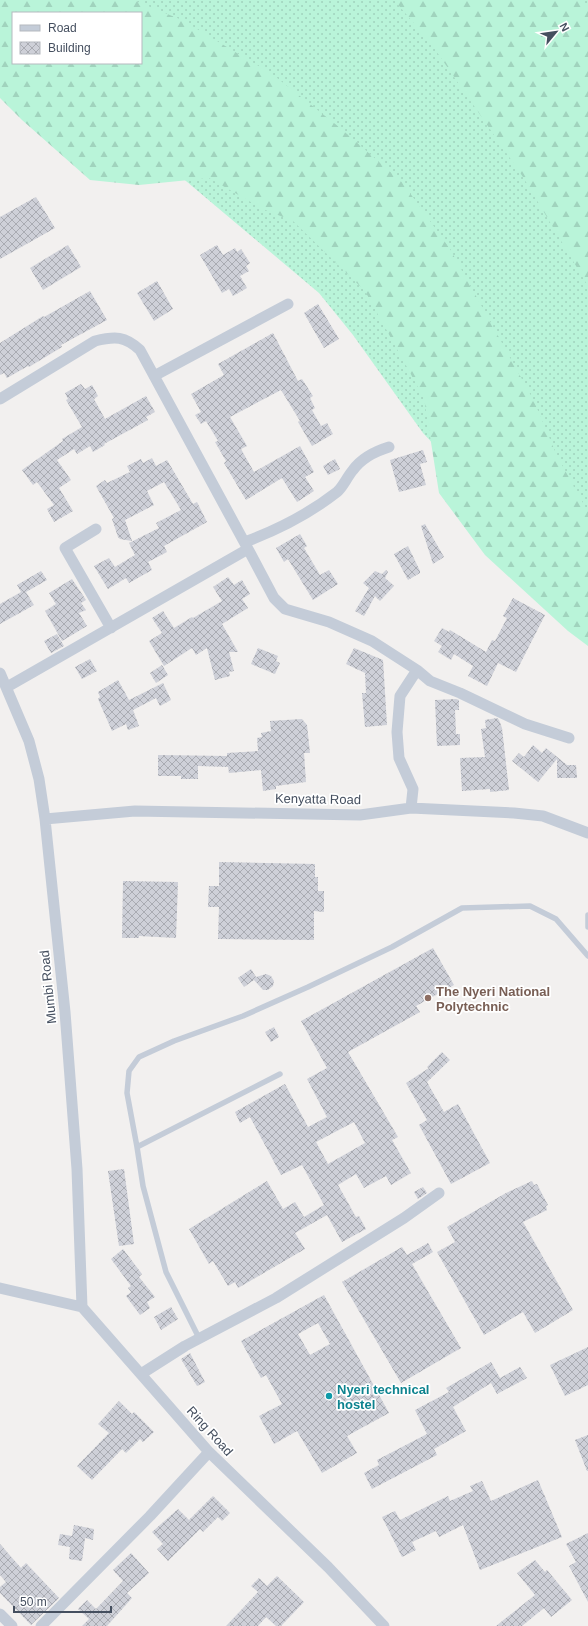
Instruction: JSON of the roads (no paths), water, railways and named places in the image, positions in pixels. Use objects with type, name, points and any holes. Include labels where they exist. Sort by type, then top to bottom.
[{"type":"street","points":[[154,376],[288,304]]},
{"type":"street","points":[[0,399],[95,341],[110,337],[130,342],[140,350],[274,598],[286,609],[329,622],[372,641],[417,670],[430,681],[525,724],[569,738]]},
{"type":"street","points":[[7,687],[111,628],[246,546],[308,511],[338,491],[354,468],[377,451],[389,447]]},
{"type":"street","points":[[96,529],[66,548],[111,628]]},
{"type":"street","points":[[411,808],[412,789],[399,758],[397,732],[400,696],[417,670]]},
{"type":"street","name":"Mumbi Road","points":[[0,673],[29,741],[39,779],[45,820],[65,1012],[77,1169],[82,1307]]},
{"type":"street","name":"Kenyatta Road","points":[[45,820],[135,811],[360,815],[411,808],[507,812],[543,816],[588,833]]},
{"type":"street","points":[[141,1374],[199,1338],[276,1298],[404,1218],[439,1193]]},
{"type":"street","points":[[0,1288],[82,1307]]},
{"type":"street","name":"Ring Road","points":[[82,1307],[209,1452],[328,1567],[384,1626]]},
{"type":"street","points":[[41,1626],[150,1516],[209,1452]]},
{"type":"street","points":[[0,1614],[12,1626]]},
{"type":"lane","points":[[199,1338],[166,1272],[143,1186],[127,1093],[129,1071],[139,1057],[174,1041],[243,1016],[308,987],[392,947],[462,908],[530,906],[556,918],[588,956]]},
{"type":"lane","points":[[588,915],[588,928]]},
{"type":"lane","points":[[137,1147],[280,1074]]},
{"type":"place","name":"The Nyeri National Polytechnic","points":[[428,998]]},
{"type":"place","name":"Nyeri technical hostel","points":[[329,1396]]}]
